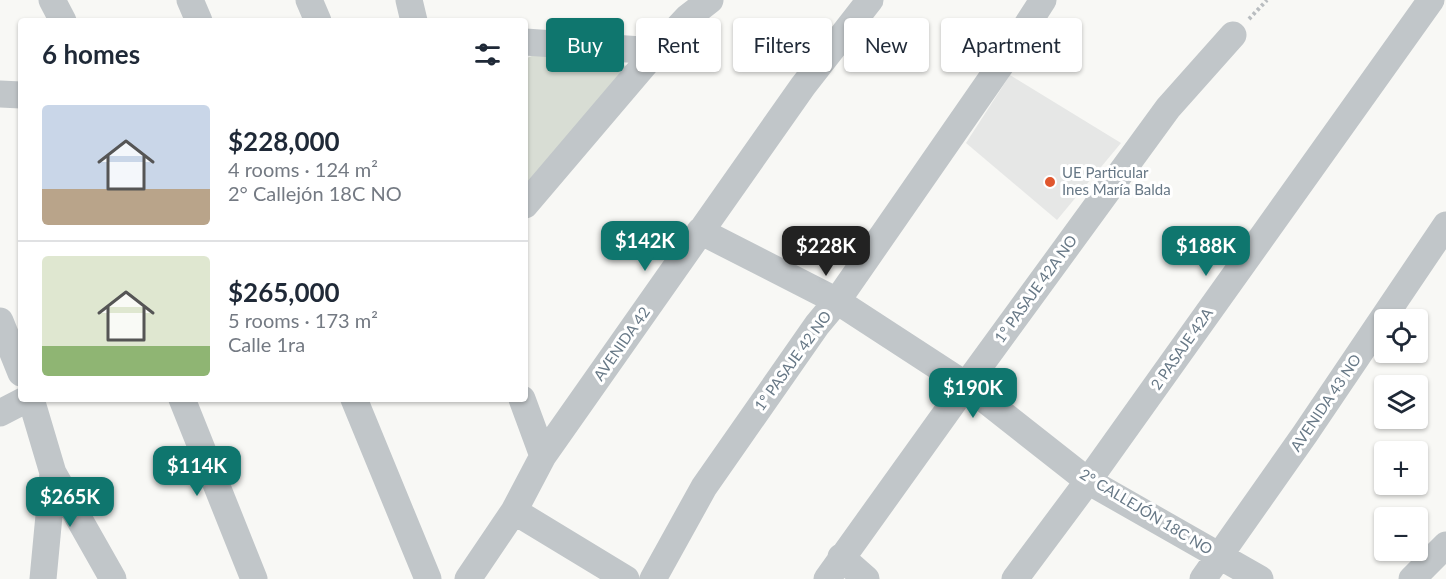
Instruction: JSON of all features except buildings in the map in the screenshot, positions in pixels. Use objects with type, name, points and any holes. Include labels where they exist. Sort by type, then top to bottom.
[{"type":"street","points":[[52,0],[61,18]]},
{"type":"street","points":[[190,0],[198,18]]},
{"type":"street","points":[[309,0],[317,18]]},
{"type":"street","points":[[409,0],[413,18]]},
{"type":"street","points":[[687,18],[710,0]]},
{"type":"street","name":"AVENIDA 42","points":[[468,579],[514,511],[543,456],[802,86],[870,0]]},
{"type":"street","name":"1° PASAJE 42 NO","points":[[654,579],[704,487],[817,325],[837,301],[1009,53],[1043,0]]},
{"type":"street","name":"2 PASAJE 42A","points":[[1015,579],[1088,481],[1431,0]]},
{"type":"street","name":"1° PASAJE 42A NO","points":[[834,568],[1168,108],[1233,35]]},
{"type":"street","points":[[528,42],[636,50]]},
{"type":"street","points":[[528,201],[638,72]]},
{"type":"street","points":[[0,94],[18,95]]},
{"type":"street","name":"AVENIDA 43 NO","points":[[1203,579],[1305,435],[1446,225]]},
{"type":"street","name":"2° CALLEJÓN 18C NO","points":[[700,231],[837,301],[966,385],[1088,481],[1260,579]]},
{"type":"street","points":[[0,321],[18,366]]},
{"type":"street","points":[[0,413],[23,402]]},
{"type":"street","points":[[30,402],[52,473],[112,579]]},
{"type":"street","points":[[184,402],[254,579]]},
{"type":"street","points":[[355,402],[428,579]]},
{"type":"street","points":[[523,402],[543,456]]},
{"type":"street","points":[[43,579],[52,473]]},
{"type":"street","points":[[514,511],[626,579]]},
{"type":"street","points":[[1412,579],[1446,545]]},
{"type":"street","points":[[834,568],[866,579]]},
{"type":"shaded area","points":[[536,54],[546,55],[546,72],[623,72],[528,190],[528,58]]},
{"type":"shaded area","name":"UE Particular Ines María Balda","points":[[1010,75],[1121,143],[1057,220],[966,143]]},
{"type":"place","name":"UE Particular Ines María Balda","points":[[1050,182]]}]
